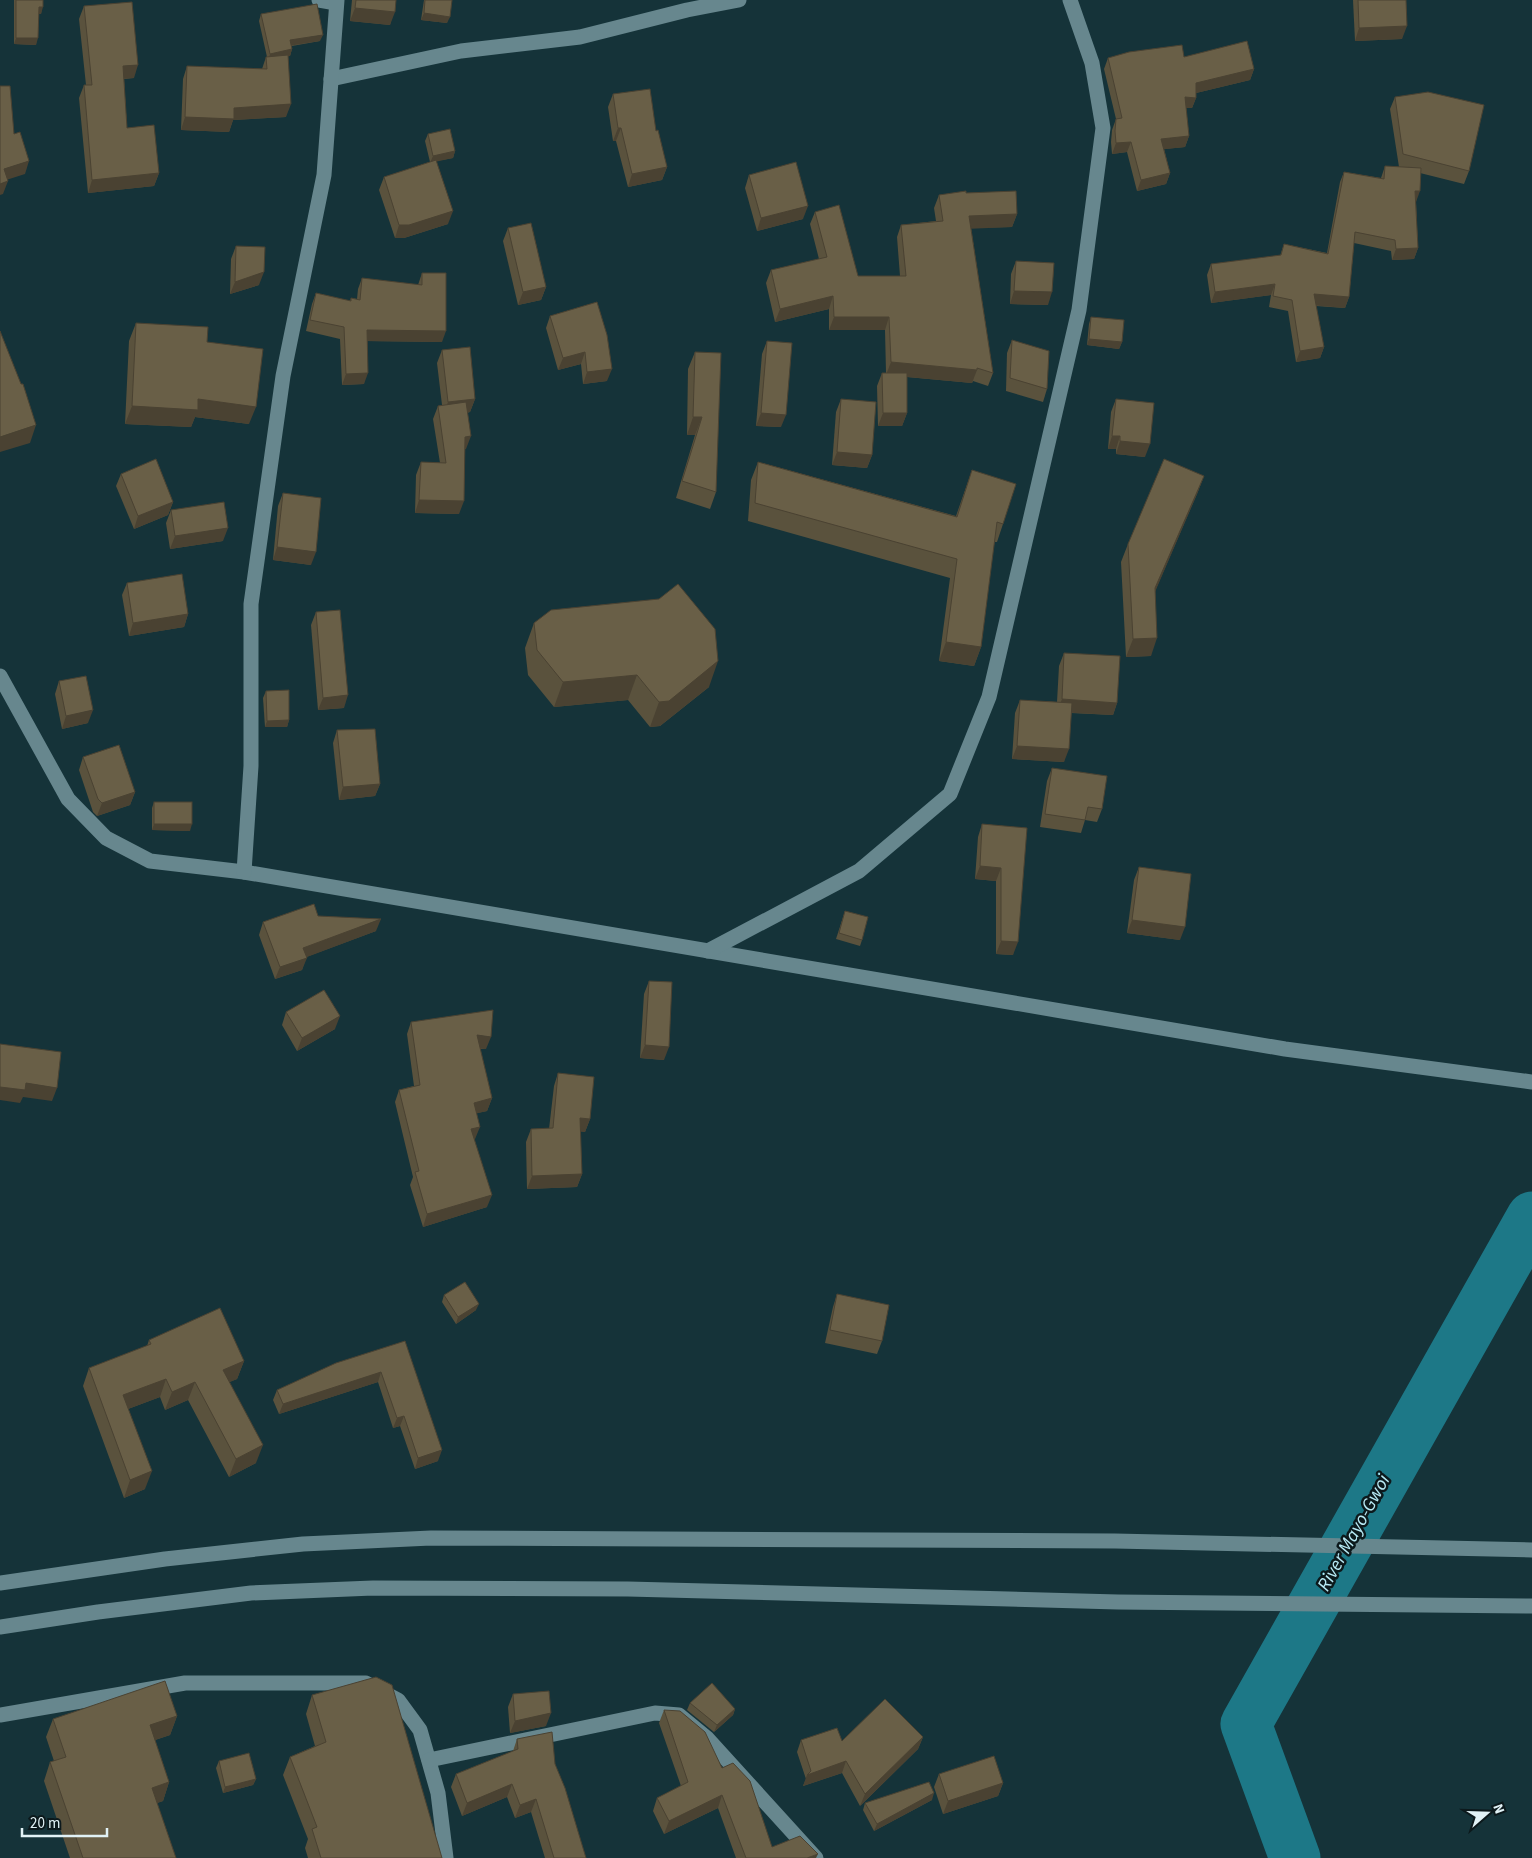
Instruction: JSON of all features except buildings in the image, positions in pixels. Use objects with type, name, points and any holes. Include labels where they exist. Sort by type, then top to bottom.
[{"type":"street","points":[[244,872],[251,766],[252,604],[283,376],[324,175],[337,1],[319,0]]},
{"type":"street","points":[[331,79],[461,51],[580,37],[687,10],[739,0]]},
{"type":"street","points":[[708,951],[860,871],[950,794],[989,697],[1079,310],[1103,128],[1092,63],[1070,0]]},
{"type":"street","points":[[0,676],[68,799],[106,838],[150,861],[244,872],[1286,1050],[1532,1082]]},
{"type":"street","points":[[0,1583],[184,1556],[303,1544],[431,1538],[1115,1541],[1372,1545],[1532,1550]]},
{"type":"street","points":[[0,1627],[98,1612],[251,1593],[373,1588],[628,1589],[1118,1602],[1532,1606]]},
{"type":"street","points":[[0,1715],[184,1684],[366,1683],[398,1700],[420,1730],[438,1793],[446,1858]]},
{"type":"street","points":[[429,1760],[654,1713],[679,1715],[707,1738],[816,1858]]},
{"type":"waterway","name":"River Mayo-Gwoi","points":[[1295,1858],[1246,1724],[1532,1217]]}]
